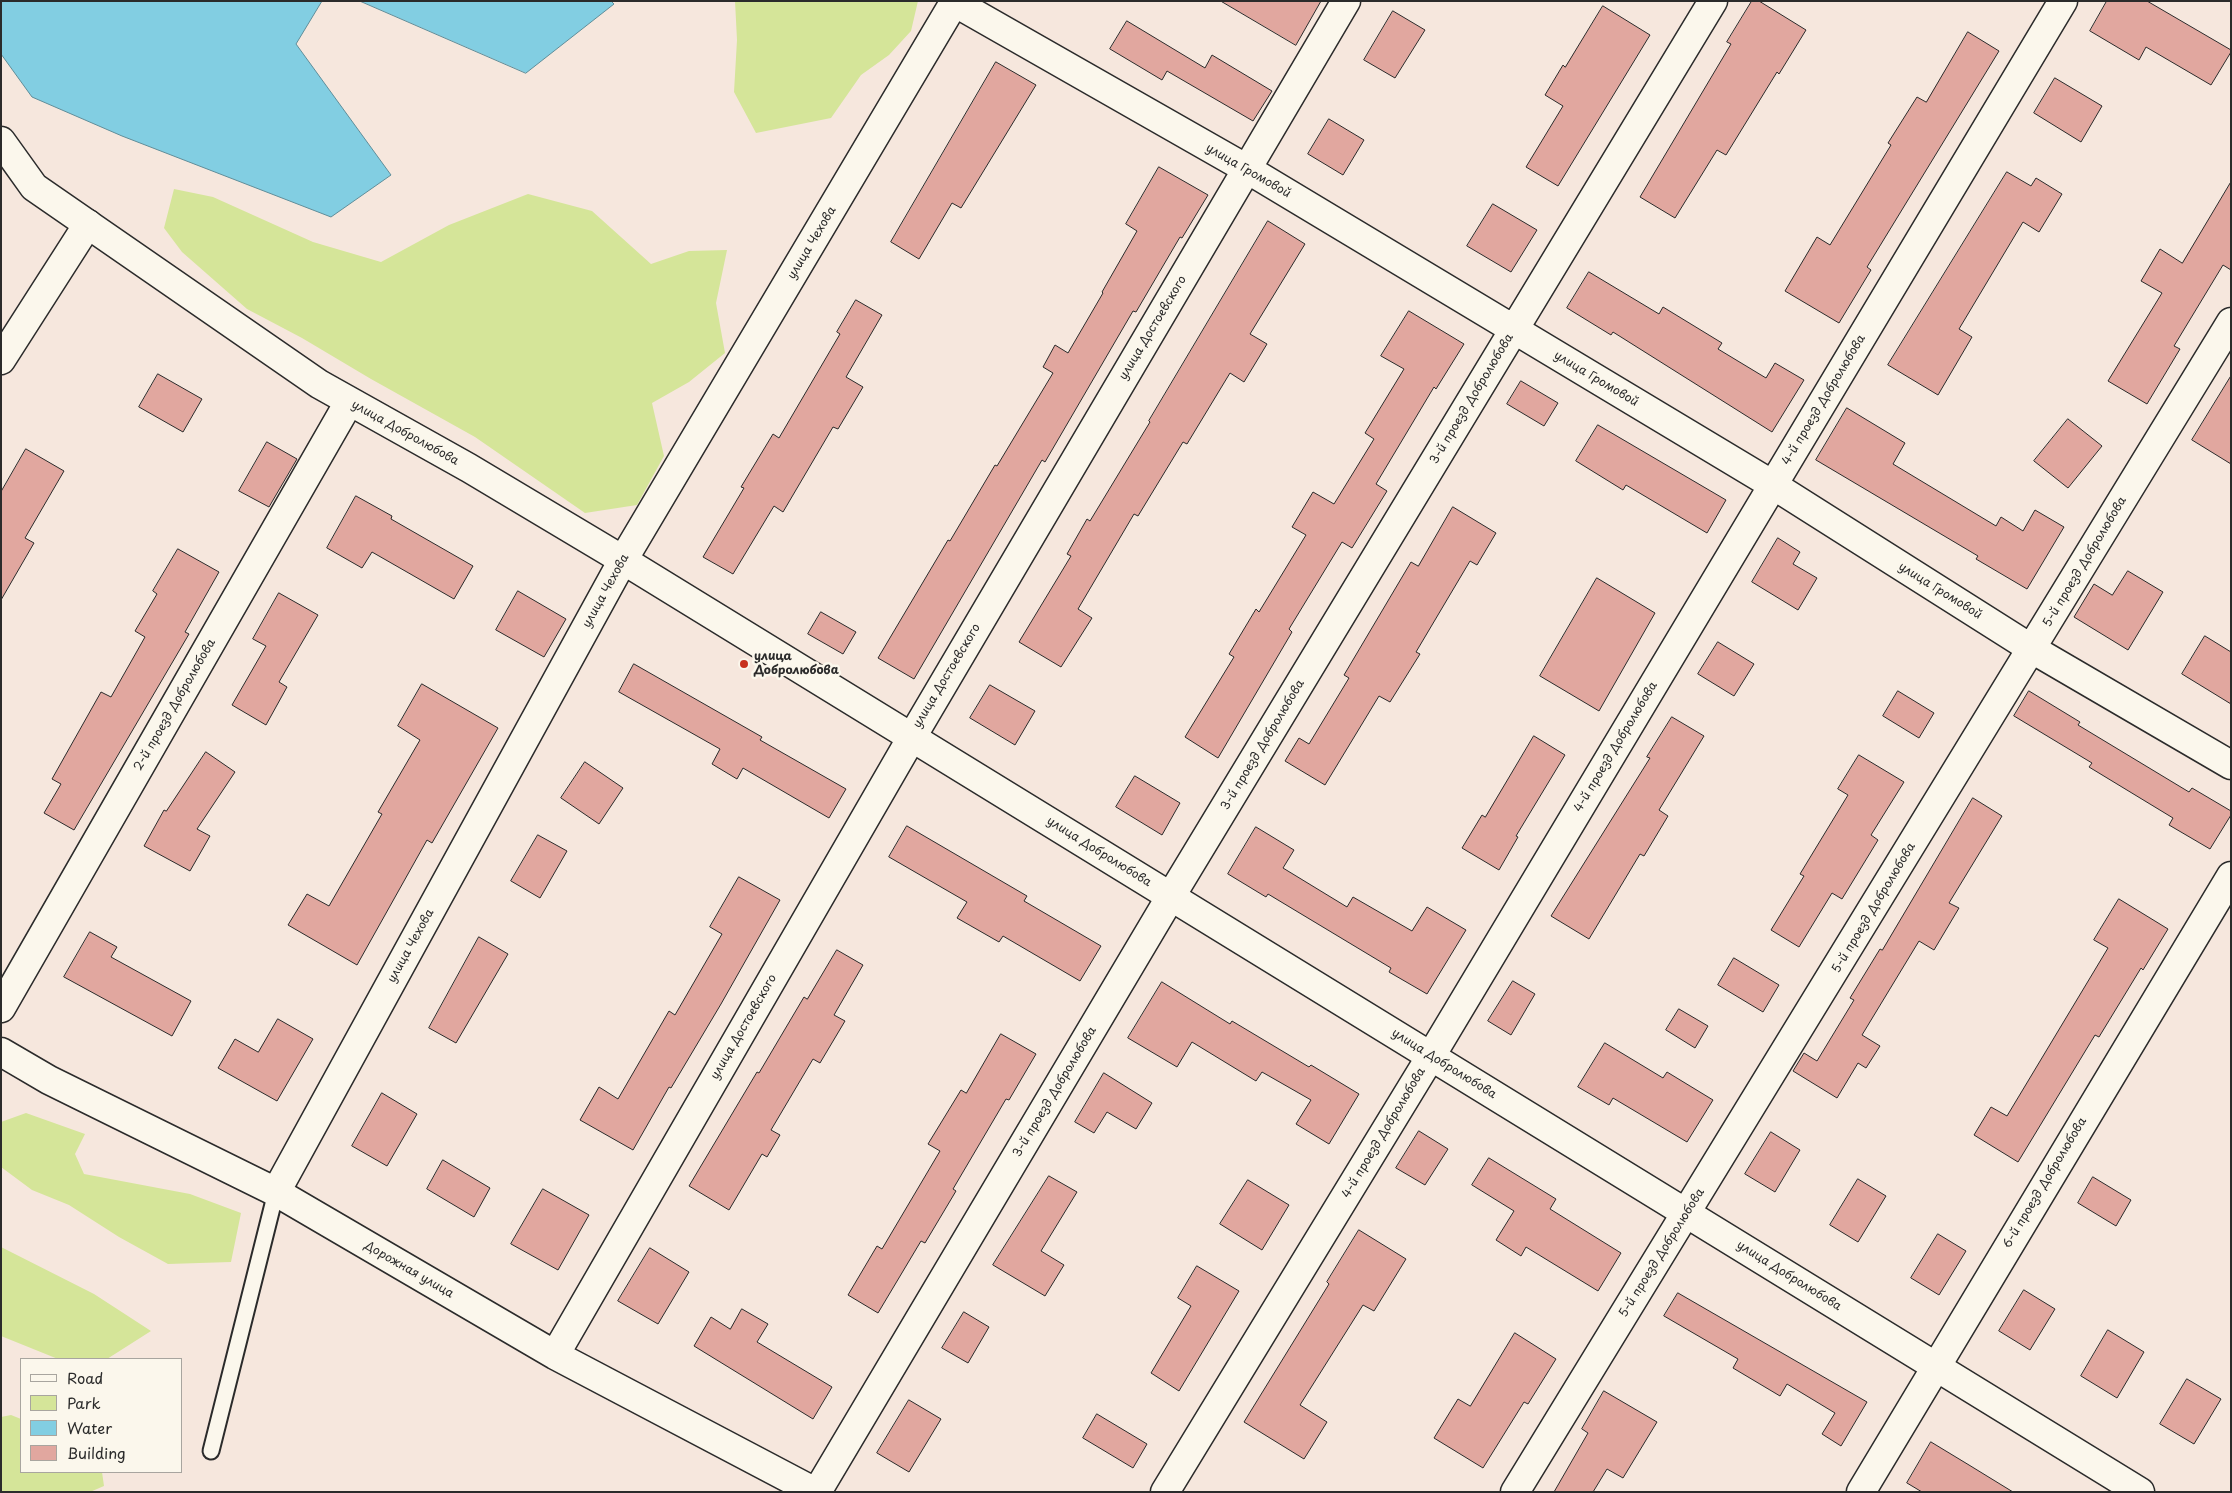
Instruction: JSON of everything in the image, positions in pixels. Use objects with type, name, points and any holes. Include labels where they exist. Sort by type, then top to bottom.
[{"type":"street","name":"улица Достоевского","points":[[555,1355],[912,737],[1346,1]]},
{"type":"street","name":"3-й проезд Добролюбова","points":[[816,1492],[1171,896],[1713,1]]},
{"type":"street","name":"4-й проезд Добролюбова","points":[[1165,1492],[1431,1056],[2063,1]]},
{"type":"street","name":"улица Громовой","points":[[955,2],[1247,169],[1773,485],[2032,649],[2231,765]]},
{"type":"street","name":"улица Чехова","points":[[276,1192],[623,560],[955,2]]},
{"type":"street","name":"улица Добролюбова","points":[[1,141],[34,187],[319,384],[469,468],[623,560],[2140,1492]]},
{"type":"street","points":[[1,360],[88,224]]},
{"type":"street","name":"5-й проезд Добролюбова","points":[[1515,1492],[2231,322]]},
{"type":"street","name":"2-й проезд Добролюбова","points":[[1,1008],[349,402]]},
{"type":"street","name":"6-й проезд Добролюбова","points":[[1861,1492],[2231,876]]},
{"type":"street","name":"Дорожная улица","points":[[1,1052],[49,1080],[276,1192],[555,1355],[816,1492]]},
{"type":"lane","points":[[211,1451],[276,1192]]},
{"type":"green space","points":[[735,1],[918,1],[911,31],[889,55],[861,75],[831,118],[756,133],[734,92],[737,40]]},
{"type":"green space","points":[[174,189],[213,197],[313,242],[381,262],[449,225],[528,194],[592,211],[651,264],[689,251],[727,250],[716,303],[725,353],[689,382],[652,403],[664,456],[637,505],[585,513],[475,437],[302,338],[247,309],[182,252],[164,228]]},
{"type":"green space","points":[[26,1113],[85,1134],[75,1154],[84,1174],[190,1194],[241,1213],[231,1262],[168,1264],[119,1237],[69,1205],[32,1190],[1,1167],[1,1122]]},
{"type":"green space","points":[[1,1247],[94,1294],[151,1331],[109,1358],[56,1358],[1,1336]]},
{"type":"green space","points":[[11,1415],[20,1419],[20,1473],[102,1473],[104,1486],[90,1492],[1,1492],[1,1417]]},
{"type":"water","points":[[1,1],[322,1],[296,44],[391,175],[331,217],[122,136],[32,97],[1,54]]},
{"type":"water","points":[[360,1],[611,1],[614,4],[526,73]]},
{"type":"building","points":[[1221,1],[1321,1],[1296,45]]},
{"type":"building","points":[[1752,1],[1759,1],[1806,30],[1779,74],[1777,72],[1726,155],[1717,150],[1675,218],[1640,197],[1731,44],[1727,42]]},
{"type":"building","points":[[2107,1],[2147,1],[2231,50],[2231,52],[2211,85],[2146,47],[2139,60],[2090,31]]},
{"type":"building","points":[[1603,6],[1650,35],[1558,186],[1526,167],[1563,106],[1545,95]]},
{"type":"building","points":[[1393,11],[1425,30],[1395,78],[1364,60]]},
{"type":"building","points":[[1127,21],[1205,68],[1212,55],[1272,91],[1253,121],[1167,71],[1162,80],[1110,49]]},
{"type":"building","points":[[1968,32],[1999,51],[1867,267],[1871,270],[1839,323],[1785,291],[1817,237],[1830,245],[1891,145],[1888,143],[1917,97],[1926,102]]},
{"type":"building","points":[[996,62],[1036,85],[961,208],[952,203],[919,259],[891,242]]},
{"type":"building","points":[[2055,78],[2102,106],[2081,142],[2034,113]]},
{"type":"building","points":[[1329,119],[1364,140],[1343,175],[1308,154]]},
{"type":"building","points":[[1159,167],[1208,195],[1182,238],[1180,237],[1136,312],[1133,311],[1045,462],[1042,460],[914,679],[878,658],[948,540],[950,541],[1053,373],[1043,367],[1055,345],[1068,353],[1103,293],[1137,231],[1126,224]]},
{"type":"building","points":[[2007,172],[2031,186],[2036,178],[2062,194],[2039,232],[2023,222],[1959,329],[1972,337],[1938,395],[1888,365]]},
{"type":"building","points":[[2231,182],[2231,270],[2223,265],[2174,346],[2180,349],[2147,404],[2108,381],[2162,293],[2141,281],[2160,249],[2182,263]]},
{"type":"building","points":[[1493,204],[1537,230],[1511,272],[1467,246]]},
{"type":"building","points":[[1268,221],[1305,244],[1250,334],[1267,344],[1244,382],[1230,373],[1187,444],[1183,442],[1138,516],[1134,514],[1078,609],[1092,618],[1061,667],[1019,642],[1071,556],[1067,554],[1087,519],[1090,521]]},
{"type":"building","points":[[1589,272],[1659,314],[1663,307],[1722,343],[1718,349],[1766,378],[1775,363],[1804,380],[1772,432],[1613,332],[1611,335],[1567,308]]},
{"type":"building","points":[[856,300],[882,315],[846,377],[863,387],[838,429],[833,427],[783,512],[774,506],[733,574],[703,557],[744,488],[741,487],[773,434],[779,438],[840,334],[837,332]]},
{"type":"building","points":[[1409,311],[1464,344],[1436,389],[1434,387],[1376,484],[1387,491],[1352,548],[1342,542],[1289,629],[1292,632],[1218,758],[1185,737],[1234,657],[1229,654],[1256,609],[1259,612],[1306,535],[1292,527],[1313,492],[1334,504],[1374,439],[1365,433],[1404,369],[1381,356]]},
{"type":"building","points":[[158,374],[202,399],[183,432],[139,407]]},
{"type":"building","points":[[2231,376],[2231,464],[2192,440]]},
{"type":"building","points":[[1521,381],[1558,403],[1544,426],[1507,404]]},
{"type":"building","points":[[1847,408],[1905,443],[1893,464],[1996,526],[2001,517],[2023,531],[2035,510],[2064,527],[2027,589],[1976,559],[1978,556],[1816,460]]},
{"type":"building","points":[[2068,419],[2102,446],[2068,488],[2034,461]]},
{"type":"building","points":[[1598,425],[1726,500],[1707,533],[1626,485],[1623,490],[1576,461]]},
{"type":"building","points":[[267,442],[297,459],[269,507],[239,491]]},
{"type":"building","points":[[26,449],[64,471],[25,538],[34,543],[1,600],[1,492]]},
{"type":"building","points":[[356,496],[392,516],[391,519],[473,566],[454,599],[372,552],[362,568],[327,548]]},
{"type":"building","points":[[1453,507],[1496,533],[1477,565],[1470,561],[1416,652],[1420,654],[1390,702],[1379,696],[1325,785],[1285,761],[1299,738],[1309,744],[1349,678],[1344,675],[1411,562],[1418,566]]},
{"type":"building","points":[[1778,538],[1800,552],[1793,564],[1817,578],[1798,610],[1752,582]]},
{"type":"building","points":[[178,549],[219,572],[185,632],[189,634],[74,830],[44,813],[61,784],[52,779],[101,692],[111,697],[145,637],[135,631],[157,594],[153,591]]},
{"type":"building","points":[[2128,571],[2163,592],[2128,650],[2074,617],[2094,584],[2112,595]]},
{"type":"building","points":[[1597,578],[1655,613],[1599,711],[1540,676]]},
{"type":"building","points":[[518,591],[566,619],[544,657],[496,630]]},
{"type":"building","points":[[279,593],[318,615],[279,682],[287,687],[266,725],[232,705],[266,646],[253,639]]},
{"type":"building","points":[[821,612],[856,632],[843,654],[808,634]]},
{"type":"building","points":[[2205,636],[2231,652],[2231,704],[2182,674]]},
{"type":"building","points":[[1718,642],[1754,664],[1734,696],[1698,674]]},
{"type":"building","points":[[634,664],[762,737],[760,740],[846,789],[829,818],[743,768],[737,779],[712,764],[720,749],[619,692]]},
{"type":"building","points":[[422,684],[498,728],[432,843],[427,840],[357,965],[288,925],[307,894],[329,906],[382,814],[378,812],[420,740],[398,726]]},
{"type":"building","points":[[990,685],[1035,711],[1015,745],[970,718]]},
{"type":"building","points":[[1898,691],[1934,713],[1919,738],[1883,716]]},
{"type":"building","points":[[2029,691],[2080,722],[2078,725],[2189,792],[2192,788],[2231,811],[2231,815],[2210,849],[2169,825],[2173,818],[2089,767],[2092,763],[2014,716]]},
{"type":"building","points":[[1672,717],[1704,736],[1659,810],[1668,816],[1644,856],[1640,854],[1589,939],[1551,916],[1650,758],[1647,757]]},
{"type":"building","points":[[1534,736],[1565,755],[1516,836],[1518,837],[1499,870],[1462,848],[1482,815],[1485,817]]},
{"type":"building","points":[[206,752],[235,772],[197,829],[210,836],[190,871],[144,846],[164,810],[166,811]]},
{"type":"building","points":[[1859,755],[1904,782],[1871,835],[1878,840],[1842,899],[1832,893],[1799,947],[1771,930],[1804,876],[1800,874],[1848,795],[1838,789]]},
{"type":"building","points":[[585,762],[623,788],[599,824],[561,798]]},
{"type":"building","points":[[1135,776],[1180,803],[1162,835],[1116,807]]},
{"type":"building","points":[[1973,798],[2002,816],[1949,903],[1959,908],[1934,950],[1919,941],[1862,1035],[1880,1046],[1866,1068],[1858,1063],[1837,1098],[1793,1071],[1804,1053],[1817,1061],[1854,1000],[1850,998],[1880,949],[1882,950]]},
{"type":"building","points":[[907,826],[1027,896],[1024,901],[1101,946],[1080,981],[1003,936],[999,942],[957,918],[967,902],[889,857]]},
{"type":"building","points":[[1256,827],[1294,850],[1283,868],[1347,907],[1353,897],[1412,931],[1427,907],[1466,930],[1427,994],[1389,972],[1391,968],[1268,894],[1266,897],[1228,874]]},
{"type":"building","points":[[538,835],[567,851],[540,898],[511,881]]},
{"type":"building","points":[[739,877],[780,900],[721,1004],[671,1088],[669,1087],[633,1150],[580,1120],[599,1087],[618,1099],[669,1011],[675,1015],[722,934],[710,927]]},
{"type":"building","points":[[2119,899],[2168,929],[2143,970],[2141,968],[2099,1037],[2095,1035],[2018,1162],[1974,1135],[1991,1107],[2007,1116],[2108,948],[2094,940]]},
{"type":"building","points":[[90,932],[117,947],[111,957],[191,1001],[172,1036],[64,977]]},
{"type":"building","points":[[479,937],[508,954],[456,1043],[429,1028]]},
{"type":"building","points":[[837,950],[863,965],[834,1015],[845,1021],[820,1063],[813,1059],[771,1130],[780,1135],[767,1157],[762,1154],[729,1210],[689,1186],[804,997],[807,999]]},
{"type":"building","points":[[1734,958],[1779,985],[1763,1012],[1718,985]]},
{"type":"building","points":[[1513,981],[1535,994],[1511,1035],[1488,1021]]},
{"type":"building","points":[[1162,982],[1230,1024],[1232,1021],[1309,1067],[1311,1065],[1359,1094],[1329,1144],[1296,1124],[1311,1100],[1262,1072],[1256,1081],[1192,1042],[1177,1067],[1128,1038]]},
{"type":"building","points":[[1679,1009],[1708,1026],[1695,1048],[1666,1030]]},
{"type":"building","points":[[278,1019],[313,1039],[277,1101],[218,1068],[235,1039],[258,1052]]},
{"type":"building","points":[[1001,1034],[1036,1054],[1009,1100],[1006,1099],[953,1189],[956,1191],[925,1243],[921,1241],[878,1313],[848,1295],[877,1246],[882,1249],[940,1151],[928,1144],[961,1090],[966,1093]]},
{"type":"building","points":[[1605,1043],[1663,1078],[1667,1072],[1713,1100],[1687,1142],[1613,1098],[1609,1105],[1578,1087]]},
{"type":"building","points":[[1104,1073],[1152,1103],[1136,1129],[1107,1112],[1094,1133],[1075,1122]]},
{"type":"building","points":[[382,1093],[417,1114],[387,1166],[352,1146]]},
{"type":"building","points":[[1419,1131],[1448,1149],[1425,1185],[1396,1168]]},
{"type":"building","points":[[1771,1132],[1800,1150],[1775,1192],[1745,1174]]},
{"type":"building","points":[[1489,1158],[1556,1199],[1550,1209],[1621,1253],[1598,1291],[1526,1247],[1521,1256],[1496,1240],[1514,1211],[1472,1185]]},
{"type":"building","points":[[443,1160],[490,1188],[474,1217],[427,1189]]},
{"type":"building","points":[[1049,1176],[1077,1192],[1041,1251],[1064,1265],[1045,1296],[993,1265]]},
{"type":"building","points":[[2093,1177],[2131,1200],[2116,1226],[2078,1203]]},
{"type":"building","points":[[1858,1179],[1886,1196],[1858,1242],[1830,1225]]},
{"type":"building","points":[[1248,1180],[1289,1205],[1262,1250],[1220,1224]]},
{"type":"building","points":[[543,1189],[589,1215],[558,1270],[511,1244]]},
{"type":"building","points":[[1359,1230],[1406,1259],[1374,1311],[1363,1305],[1300,1405],[1327,1422],[1304,1459],[1244,1422],[1329,1284],[1327,1282]]},
{"type":"building","points":[[1938,1234],[1966,1251],[1939,1295],[1911,1278]]},
{"type":"building","points":[[650,1248],[689,1272],[658,1324],[618,1301]]},
{"type":"building","points":[[1197,1266],[1239,1291],[1179,1391],[1151,1373],[1191,1306],[1178,1298]]},
{"type":"building","points":[[2024,1290],[2055,1309],[2030,1350],[1999,1331]]},
{"type":"building","points":[[1678,1293],[1867,1402],[1841,1446],[1822,1434],[1835,1413],[1787,1384],[1780,1396],[1733,1368],[1738,1359],[1664,1316]]},
{"type":"building","points":[[742,1309],[768,1324],[757,1342],[832,1387],[813,1419],[694,1346],[711,1317],[730,1329]]},
{"type":"building","points":[[964,1312],[989,1327],[968,1363],[942,1348]]},
{"type":"building","points":[[2108,1330],[2144,1352],[2117,1398],[2081,1376]]},
{"type":"building","points":[[1515,1333],[1556,1359],[1528,1404],[1524,1402],[1483,1468],[1434,1438],[1458,1399],[1470,1406]]},
{"type":"building","points":[[2187,1379],[2221,1399],[2194,1444],[2160,1424]]},
{"type":"building","points":[[1604,1391],[1657,1422],[1623,1478],[1607,1469],[1593,1492],[1554,1492],[1588,1433],[1582,1429]]},
{"type":"building","points":[[909,1400],[941,1419],[909,1472],[877,1453]]},
{"type":"building","points":[[1097,1414],[1147,1444],[1133,1468],[1083,1438]]},
{"type":"building","points":[[1931,1442],[2013,1492],[1922,1492],[1907,1483]]},
{"type":"place","name":"улица Добролюбова","points":[[744,664]]}]
